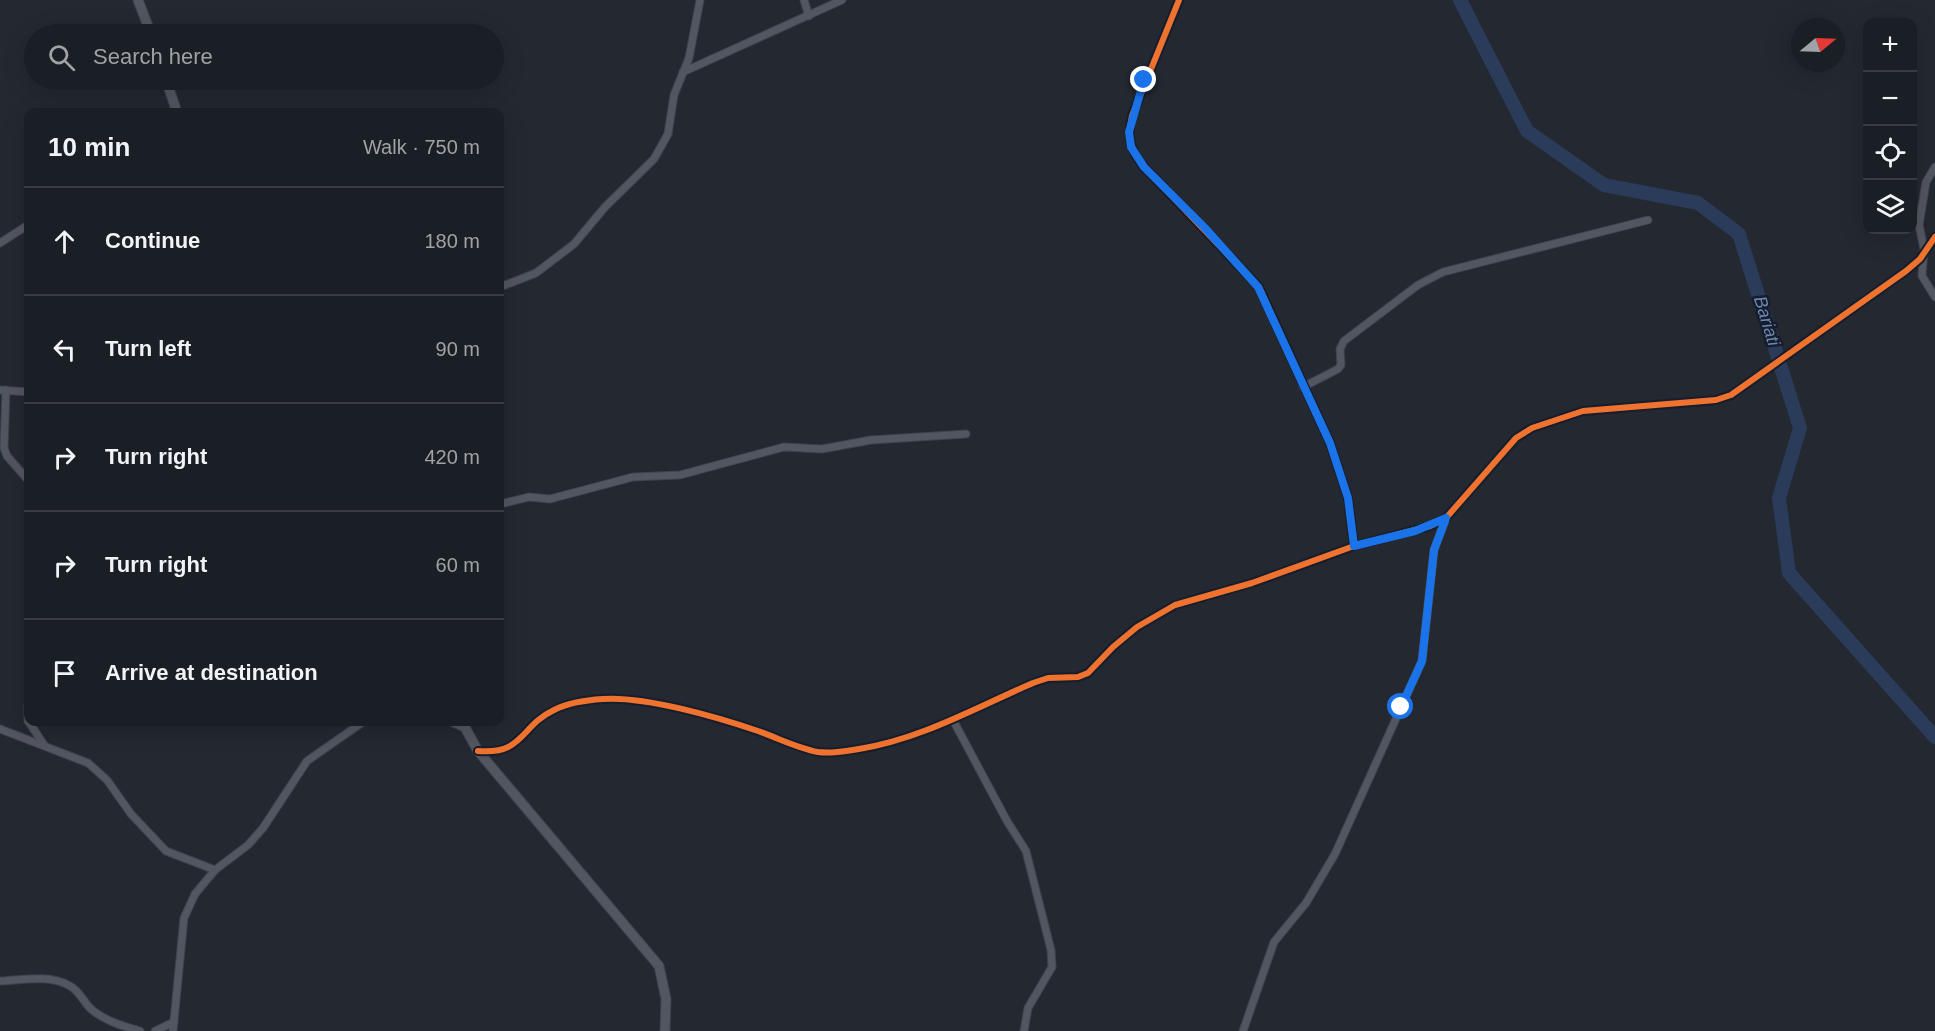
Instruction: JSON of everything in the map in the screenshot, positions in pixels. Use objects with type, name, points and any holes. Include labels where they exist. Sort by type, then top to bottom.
[{"type":"street","points":[[138,0],[147,24]]},
{"type":"street","points":[[504,285],[536,273],[563,253],[646,169],[668,134],[674,95],[689,57],[700,0]]},
{"type":"street","points":[[804,0],[809,16]]},
{"type":"street","points":[[683,72],[842,0]]},
{"type":"street","points":[[1179,0],[1144,80],[1132,116],[1129,132],[1131,147],[1144,167],[1204,227],[1258,287],[1341,474],[1348,498],[1354,546]]},
{"type":"street","points":[[169,90],[176,108]]},
{"type":"street","points":[[1935,167],[1926,182],[1919,225],[1923,255],[1923,281],[1935,297]]},
{"type":"street","points":[[1303,387],[1338,369],[1341,365],[1340,349],[1344,341],[1418,285],[1443,272],[1648,220]]},
{"type":"street","points":[[0,243],[24,228]]},
{"type":"street","points":[[1243,1031],[1274,942],[1306,903],[1335,854],[1422,661],[1434,550],[1446,518],[1510,444],[1532,428],[1583,411],[1724,398],[1743,388],[1778,360],[1851,311],[1923,255],[1935,237]]},
{"type":"street","points":[[24,392],[3,390],[4,447],[7,456],[24,475]]},
{"type":"street","points":[[504,503],[529,497],[550,499],[633,477],[680,475],[784,447],[822,449],[871,440],[966,434]]},
{"type":"street","points":[[478,751],[494,753],[509,748],[554,710],[577,702],[603,699],[630,700],[680,710],[756,730],[818,752],[835,752],[888,744],[953,720],[1040,681],[1059,676],[1078,677],[1088,673],[1132,631],[1175,605],[1252,583],[1354,546],[1415,531],[1446,518]]},
{"type":"street","points":[[953,720],[1007,821],[1026,850],[1051,950],[1052,966],[1028,1008],[1023,1031]]},
{"type":"street","points":[[31,726],[44,745]]},
{"type":"street","points":[[173,1031],[184,918],[195,894],[215,870],[255,837],[307,761],[357,726]]},
{"type":"street","points":[[465,726],[478,751],[652,956],[663,979],[666,999],[665,1031]]},
{"type":"street","points":[[0,729],[74,757],[97,770],[131,814],[166,851],[215,870]]},
{"type":"street","points":[[0,981],[33,979],[64,983],[72,987],[91,1009],[102,1016],[115,1024],[140,1031]]},
{"type":"street","points":[[155,1031],[174,1022]]},
{"type":"waterway","name":"Bariati","points":[[1460,0],[1527,131],[1604,185],[1698,203],[1739,234],[1800,428],[1779,498],[1789,573],[1935,737]]},
{"type":"cycle path","points":[[1179,0],[1132,116],[1131,143],[1144,167],[1259,287],[1330,443],[1348,498],[1354,546]]},
{"type":"cycle path","points":[[478,751],[504,749],[521,738],[543,717],[559,708],[591,700],[620,699],[660,704],[702,714],[810,750],[823,753],[838,752],[904,738],[1048,678],[1078,677],[1088,673],[1113,647],[1137,627],[1175,605],[1252,583],[1354,546],[1430,526],[1446,518],[1516,438],[1532,428],[1583,411],[1716,400],[1731,395],[1906,271],[1920,259],[1935,237]]},
{"type":"route","points":[[1144,80],[1132,116],[1129,132],[1131,147],[1144,167],[1204,227],[1258,287],[1267,303],[1291,362],[1330,443],[1348,498],[1354,546],[1415,531],[1446,518],[1438,534],[1434,550],[1430,605],[1422,661],[1401,707]]}]
